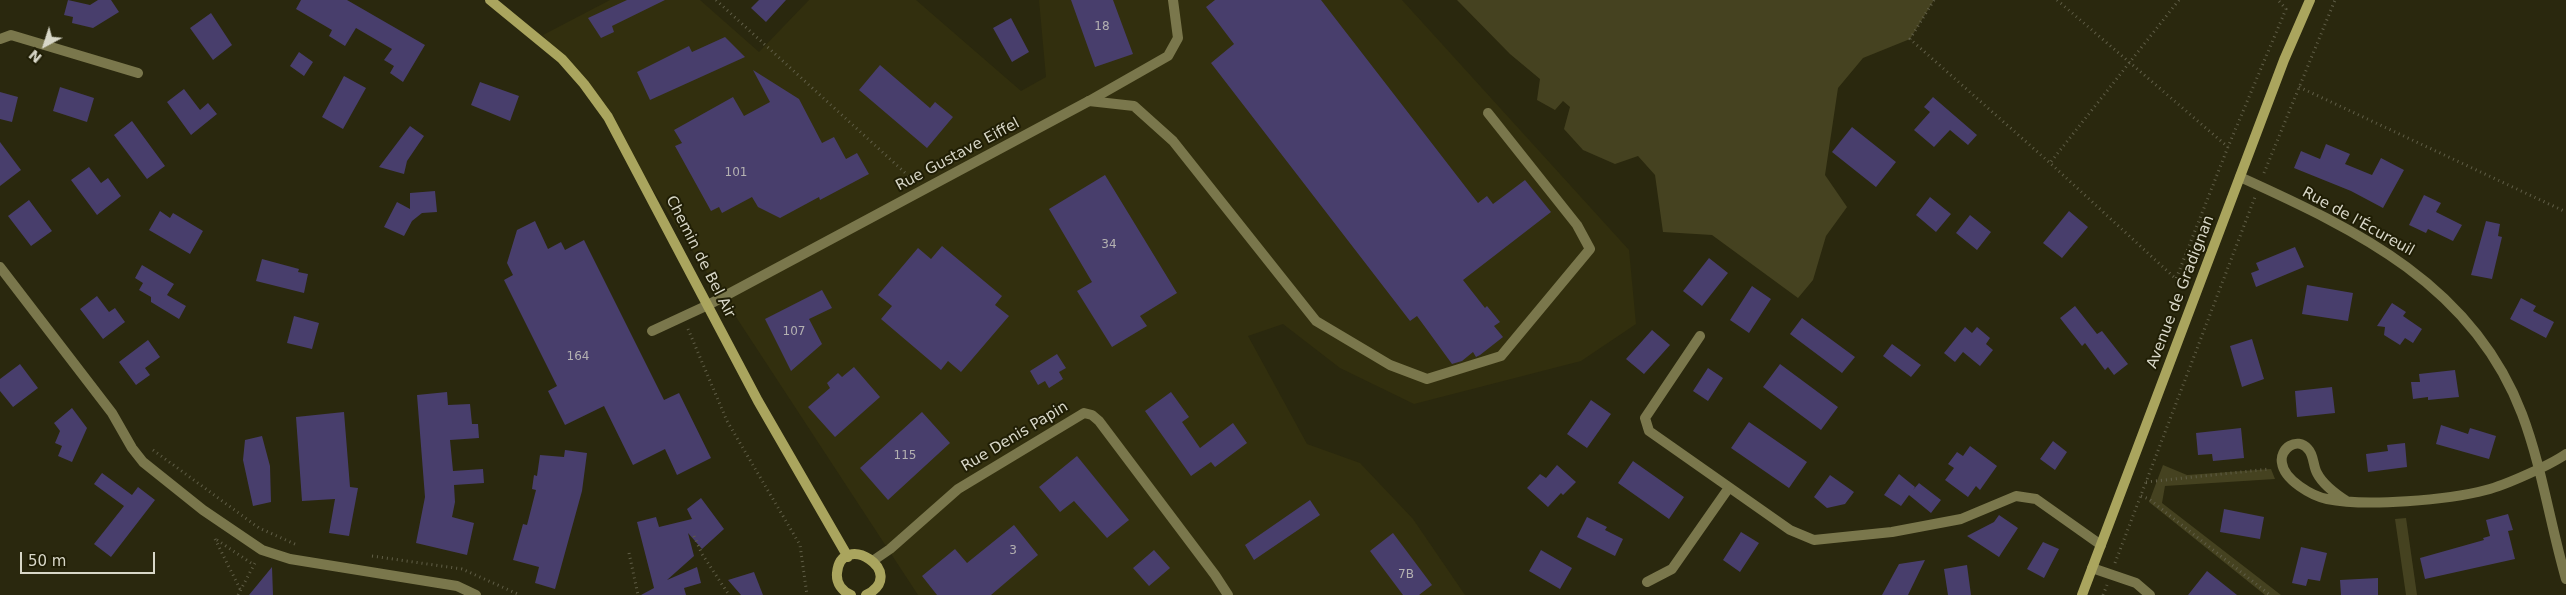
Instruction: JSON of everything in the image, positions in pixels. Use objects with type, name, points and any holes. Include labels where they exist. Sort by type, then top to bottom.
[{"type":"street","name":"Chemin de Bel Air","points":[[490,0],[562,59],[584,84],[608,117],[763,410],[848,557]]},
{"type":"street","name":"Rue Gustave Eiffel","points":[[652,331],[708,305],[924,190],[1090,101],[1168,56],[1178,38],[1173,0]]},
{"type":"street","name":"Avenue de Gradignan","points":[[2082,595],[2284,60],[2310,0]]},
{"type":"street","points":[[0,39],[11,35],[138,73]]},
{"type":"street","points":[[1090,101],[1134,106],[1174,141],[1316,321],[1390,365],[1427,379],[1501,356],[1590,249],[1577,226],[1488,113]]},
{"type":"street","name":"Rue de l'Écureuil","points":[[2240,177],[2374,244],[2411,268],[2444,297],[2473,329],[2508,382],[2522,413],[2540,467],[2554,539],[2566,578]]},
{"type":"street","points":[[0,267],[112,413],[132,448],[143,462],[203,510],[262,550],[290,559],[457,586],[476,595]]},
{"type":"street","points":[[1700,336],[1645,418],[1648,432],[1790,530],[1814,540],[1892,532],[1961,519],[2016,496],[2036,499],[2101,545]]},
{"type":"street","name":"Rue Denis Papin","points":[[874,560],[890,549],[958,489],[1084,413],[1092,415],[1100,421],[1216,575],[1228,595]]},
{"type":"street","points":[[2348,502],[2336,494],[2318,474],[2309,450],[2302,444],[2292,444],[2280,455],[2282,467],[2290,478],[2306,490],[2326,499],[2348,502],[2417,501],[2487,490],[2566,454]]},
{"type":"street","points":[[1647,582],[1672,569],[1728,489]]},
{"type":"street","points":[[845,594],[840,586],[837,573],[839,567],[848,557],[861,554],[874,560],[877,566],[880,579],[873,594]]},
{"type":"street","points":[[2092,568],[2136,583],[2150,595]]},
{"type":"path","points":[[716,0],[924,190]]},
{"type":"path","points":[[1934,0],[1910,39],[2050,163],[2176,279],[2228,147],[2286,9],[2278,0]]},
{"type":"path","points":[[2057,0],[2129,64],[2228,147]]},
{"type":"path","points":[[2050,163],[2179,0]]},
{"type":"path","points":[[2103,595],[2259,186],[2335,0]]},
{"type":"path","points":[[2299,87],[2566,212]]},
{"type":"path","points":[[681,318],[727,421],[800,545],[807,595]]},
{"type":"path","points":[[152,449],[237,513],[270,534],[306,548]]},
{"type":"path","points":[[2146,482],[2282,467]]},
{"type":"path","points":[[2141,496],[2149,499],[2270,595]]},
{"type":"path","points":[[238,595],[270,534]]},
{"type":"path","points":[[694,536],[725,595]]},
{"type":"path","points":[[240,590],[215,539],[254,565]]},
{"type":"path","points":[[629,553],[638,595]]},
{"type":"path","points":[[366,556],[462,569],[520,595]]},
{"type":"path","points":[[717,578],[730,595]]},
{"type":"shaded area","points":[[610,0],[700,0],[759,52],[809,0],[916,0],[1021,91],[1046,77],[1039,0],[1402,0],[1629,250],[1636,324],[1581,361],[1414,404],[1340,368],[1283,324],[1248,336],[1307,444],[1360,463],[1413,519],[1465,595],[918,595],[630,155],[543,35]]},
{"type":"shaded area","points":[[1457,0],[1934,0],[1910,39],[1863,58],[1838,88],[1825,175],[1847,207],[1826,236],[1813,280],[1798,298],[1712,235],[1663,232],[1655,175],[1638,156],[1615,164],[1583,150],[1564,129],[1570,107],[1563,101],[1555,110],[1537,100],[1540,79],[1510,54]]},
{"type":"shaded area","points":[[2163,465],[2187,475],[2271,469],[2275,479],[2165,486],[2162,503],[2281,595],[2265,595],[2149,502]]},
{"type":"shaded area","points":[[2406,518],[2417,595],[2406,595],[2395,519]]},
{"type":"building","points":[[68,0],[90,5],[98,0],[111,0],[119,12],[93,28],[72,23],[73,17],[64,15]]},
{"type":"building","points":[[301,0],[347,0],[425,45],[403,82],[390,73],[394,66],[384,60],[392,49],[356,28],[345,46],[329,36],[332,30],[296,9]]},
{"type":"building","points":[[627,0],[665,0],[612,26],[614,32],[601,38],[588,18]]},
{"type":"building","points":[[759,0],[786,0],[766,22],[751,8]]},
{"type":"building","points":[[1071,0],[1113,0],[1133,54],[1095,67]]},
{"type":"building","points":[[1215,0],[1321,0],[1478,203],[1487,196],[1493,204],[1525,180],[1551,212],[1463,280],[1485,308],[1487,306],[1500,322],[1494,326],[1503,337],[1480,355],[1476,357],[1473,352],[1462,361],[1452,364],[1417,316],[1410,321],[1211,63],[1234,44],[1206,7]]},
{"type":"building","points":[[211,13],[232,45],[213,60],[190,28]]},
{"type":"building","points":[[1011,18],[1029,52],[1012,62],[993,28]]},
{"type":"building","points":[[725,37],[745,57],[650,100],[637,72],[689,46],[692,52]]},
{"type":"building","points":[[299,52],[313,62],[304,76],[290,66]]},
{"type":"building","points":[[880,65],[930,108],[935,102],[953,117],[927,148],[859,90]]},
{"type":"building","points":[[753,70],[799,99],[822,143],[834,137],[846,159],[857,153],[869,174],[820,200],[819,197],[780,218],[758,207],[752,197],[722,213],[719,207],[711,211],[675,146],[682,143],[674,130],[733,97],[744,116],[770,102]]},
{"type":"building","points":[[344,76],[366,88],[343,129],[322,117]]},
{"type":"building","points":[[480,82],[519,96],[510,121],[471,105]]},
{"type":"building","points":[[60,87],[94,98],[87,122],[53,111]]},
{"type":"building","points":[[184,89],[200,110],[208,103],[217,114],[191,135],[167,102]]},
{"type":"building","points":[[0,92],[18,97],[12,122],[0,119]]},
{"type":"building","points":[[1933,97],[1977,135],[1968,145],[1950,130],[1934,147],[1914,130],[1930,112],[1924,107]]},
{"type":"building","points":[[132,121],[165,166],[147,179],[114,135]]},
{"type":"building","points":[[410,126],[424,136],[407,161],[404,174],[379,167]]},
{"type":"building","points":[[1852,127],[1896,162],[1876,187],[1832,152]]},
{"type":"building","points":[[0,142],[21,170],[0,186]]},
{"type":"building","points":[[2326,144],[2350,154],[2345,164],[2372,175],[2381,158],[2404,170],[2383,208],[2351,191],[2294,168],[2301,151],[2320,159]]},
{"type":"building","points":[[89,167],[101,183],[108,178],[121,196],[97,215],[71,180]]},
{"type":"building","points":[[1105,175],[1177,293],[1140,316],[1147,326],[1112,347],[1077,291],[1092,282],[1049,209]]},
{"type":"building","points":[[435,191],[437,212],[422,213],[412,221],[404,236],[384,227],[397,202],[410,209],[410,193]]},
{"type":"building","points":[[2424,195],[2441,203],[2436,212],[2462,225],[2453,241],[2428,229],[2426,233],[2409,225]]},
{"type":"building","points":[[1930,197],[1951,214],[1936,232],[1916,215]]},
{"type":"building","points":[[29,200],[52,231],[31,246],[8,216]]},
{"type":"building","points":[[160,211],[170,218],[173,213],[203,231],[190,254],[149,230]]},
{"type":"building","points":[[2069,211],[2088,227],[2062,258],[2043,243]]},
{"type":"building","points":[[1970,215],[1991,232],[1977,250],[1956,233]]},
{"type":"building","points":[[535,221],[548,249],[561,242],[565,250],[584,240],[664,400],[679,393],[711,458],[677,475],[665,449],[633,465],[604,406],[565,425],[548,391],[557,386],[504,280],[513,275],[507,263],[517,230]]},
{"type":"building","points":[[2486,221],[2500,224],[2498,236],[2502,237],[2492,279],[2471,275]]},
{"type":"building","points":[[942,246],[1002,296],[995,305],[1009,316],[961,372],[948,361],[941,370],[881,319],[892,306],[878,295],[918,248],[931,259]]},
{"type":"building","points":[[2295,247],[2304,267],[2256,287],[2251,273],[2259,270],[2256,263]]},
{"type":"building","points":[[1709,258],[1728,273],[1702,306],[1683,291]]},
{"type":"building","points":[[262,259],[299,269],[298,272],[308,274],[304,293],[256,281]]},
{"type":"building","points":[[142,265],[174,284],[167,295],[186,306],[179,319],[151,302],[151,297],[139,290],[143,283],[135,278]]},
{"type":"building","points":[[2307,285],[2353,293],[2348,321],[2302,314]]},
{"type":"building","points":[[1752,286],[1771,299],[1749,333],[1730,320]]},
{"type":"building","points":[[822,290],[832,308],[809,319],[822,344],[791,371],[765,319]]},
{"type":"building","points":[[97,296],[109,312],[115,308],[125,322],[103,339],[80,309]]},
{"type":"building","points":[[2521,298],[2536,306],[2533,311],[2554,322],[2546,338],[2510,319]]},
{"type":"building","points":[[2392,303],[2406,312],[2403,316],[2422,329],[2413,343],[2405,338],[2400,345],[2384,335],[2385,327],[2377,326]]},
{"type":"building","points":[[2075,306],[2097,334],[2102,331],[2128,364],[2114,375],[2108,367],[2105,370],[2085,343],[2082,346],[2060,318]]},
{"type":"building","points":[[294,316],[319,323],[312,349],[287,343]]},
{"type":"building","points":[[1802,318],[1855,357],[1842,373],[1790,334]]},
{"type":"building","points":[[1965,327],[1972,333],[1977,327],[1990,338],[1986,344],[1993,350],[1980,366],[1963,352],[1955,362],[1944,353]]},
{"type":"building","points":[[1652,330],[1670,345],[1644,374],[1626,359]]},
{"type":"building","points":[[2252,339],[2264,379],[2242,387],[2230,346]]},
{"type":"building","points":[[148,340],[160,357],[145,368],[150,375],[136,385],[119,362]]},
{"type":"building","points":[[1892,344],[1921,365],[1911,377],[1883,356]]},
{"type":"building","points":[[1057,354],[1066,368],[1059,372],[1063,379],[1049,388],[1045,381],[1038,385],[1030,371]]},
{"type":"building","points":[[20,364],[38,388],[13,407],[0,391],[0,379]]},
{"type":"building","points":[[1780,364],[1838,407],[1821,430],[1763,387]]},
{"type":"building","points":[[854,367],[880,397],[835,437],[808,407],[830,388],[827,383],[838,373],[842,377]]},
{"type":"building","points":[[1708,368],[1723,378],[1708,401],[1693,391]]},
{"type":"building","points":[[2455,370],[2459,397],[2428,400],[2428,397],[2413,399],[2411,382],[2420,382],[2419,374]]},
{"type":"building","points":[[2332,387],[2335,413],[2297,417],[2295,391]]},
{"type":"building","points":[[447,392],[448,405],[470,404],[472,424],[478,424],[479,438],[450,440],[453,471],[483,469],[484,483],[454,485],[455,502],[452,517],[474,523],[467,555],[416,543],[425,497],[417,395]]},
{"type":"building","points":[[1171,392],[1189,417],[1182,422],[1200,448],[1233,423],[1247,443],[1215,467],[1211,462],[1191,476],[1145,411]]},
{"type":"building","points":[[1591,400],[1611,414],[1587,448],[1567,434]]},
{"type":"building","points":[[72,408],[87,428],[72,462],[58,456],[62,446],[55,443],[60,431],[54,423]]},
{"type":"building","points":[[344,412],[350,487],[358,488],[349,536],[329,533],[335,499],[302,501],[296,417]]},
{"type":"building","points":[[922,412],[950,443],[888,500],[860,468]]},
{"type":"building","points":[[1749,422],[1807,462],[1789,488],[1731,448]]},
{"type":"building","points":[[2441,425],[2468,434],[2470,428],[2496,436],[2489,459],[2436,444]]},
{"type":"building","points":[[2241,428],[2244,458],[2213,461],[2212,454],[2198,455],[2196,433]]},
{"type":"building","points":[[262,436],[270,466],[271,502],[253,506],[243,460],[245,440]]},
{"type":"building","points":[[2053,441],[2067,452],[2055,470],[2040,459]]},
{"type":"building","points":[[2405,443],[2407,467],[2368,472],[2366,454],[2388,451],[2387,445]]},
{"type":"building","points":[[1970,446],[1997,466],[1980,490],[1976,486],[1968,497],[1945,480],[1954,468],[1948,464],[1957,452],[1963,456]]},
{"type":"building","points":[[565,450],[587,453],[582,491],[555,589],[535,583],[539,567],[513,560],[523,524],[527,525],[536,490],[532,489],[534,475],[537,476],[540,455],[564,457]]},
{"type":"building","points":[[1077,456],[1129,520],[1107,538],[1074,501],[1060,512],[1039,487]]},
{"type":"building","points":[[1633,461],[1684,497],[1669,519],[1618,483]]},
{"type":"building","points":[[1557,465],[1576,482],[1563,495],[1561,493],[1548,507],[1527,488],[1540,474],[1546,478]]},
{"type":"building","points":[[102,473],[132,495],[138,487],[155,500],[111,557],[94,544],[124,506],[94,484]]},
{"type":"building","points":[[1899,474],[1915,487],[1913,490],[1919,483],[1941,500],[1931,513],[1909,495],[1901,506],[1884,495]]},
{"type":"building","points":[[1830,475],[1854,492],[1845,504],[1827,508],[1814,497]]},
{"type":"building","points":[[701,498],[724,529],[702,549],[688,533],[694,556],[667,580],[697,567],[701,583],[684,588],[686,595],[641,595],[654,588],[637,522],[656,517],[659,527],[692,519],[687,509]]},
{"type":"building","points":[[1310,500],[1320,515],[1254,560],[1245,545]]},
{"type":"building","points":[[2224,509],[2264,517],[2260,539],[2220,532]]},
{"type":"building","points":[[2508,514],[2513,530],[2508,531],[2515,559],[2425,579],[2420,558],[2484,540],[2483,538],[2490,536],[2486,520]]},
{"type":"building","points":[[1999,515],[2018,528],[1999,557],[1967,536],[1994,522]]},
{"type":"building","points":[[1587,517],[1607,527],[1605,530],[1623,539],[1615,556],[1577,537]]},
{"type":"building","points":[[1014,525],[1038,555],[991,595],[937,595],[922,576],[955,549],[967,563]]},
{"type":"building","points":[[1741,532],[1759,543],[1740,572],[1723,560]]},
{"type":"building","points":[[1393,533],[1432,585],[1419,595],[1403,595],[1370,551]]},
{"type":"building","points":[[2043,542],[2059,549],[2044,578],[2027,569]]},
{"type":"building","points":[[2301,547],[2327,553],[2320,581],[2308,579],[2306,586],[2292,583]]},
{"type":"building","points":[[1154,550],[1170,568],[1149,586],[1133,568]]},
{"type":"building","points":[[1541,550],[1572,568],[1560,589],[1529,571]]},
{"type":"building","points":[[1925,560],[1908,595],[1882,595],[1899,564]]},
{"type":"building","points":[[1967,565],[1971,595],[1948,595],[1944,569]]},
{"type":"building","points":[[272,567],[273,595],[249,595]]},
{"type":"building","points":[[2207,571],[2237,595],[2188,595]]},
{"type":"building","points":[[754,572],[763,595],[741,595],[728,580]]},
{"type":"building","points":[[2378,578],[2378,595],[2341,595],[2340,580]]}]
